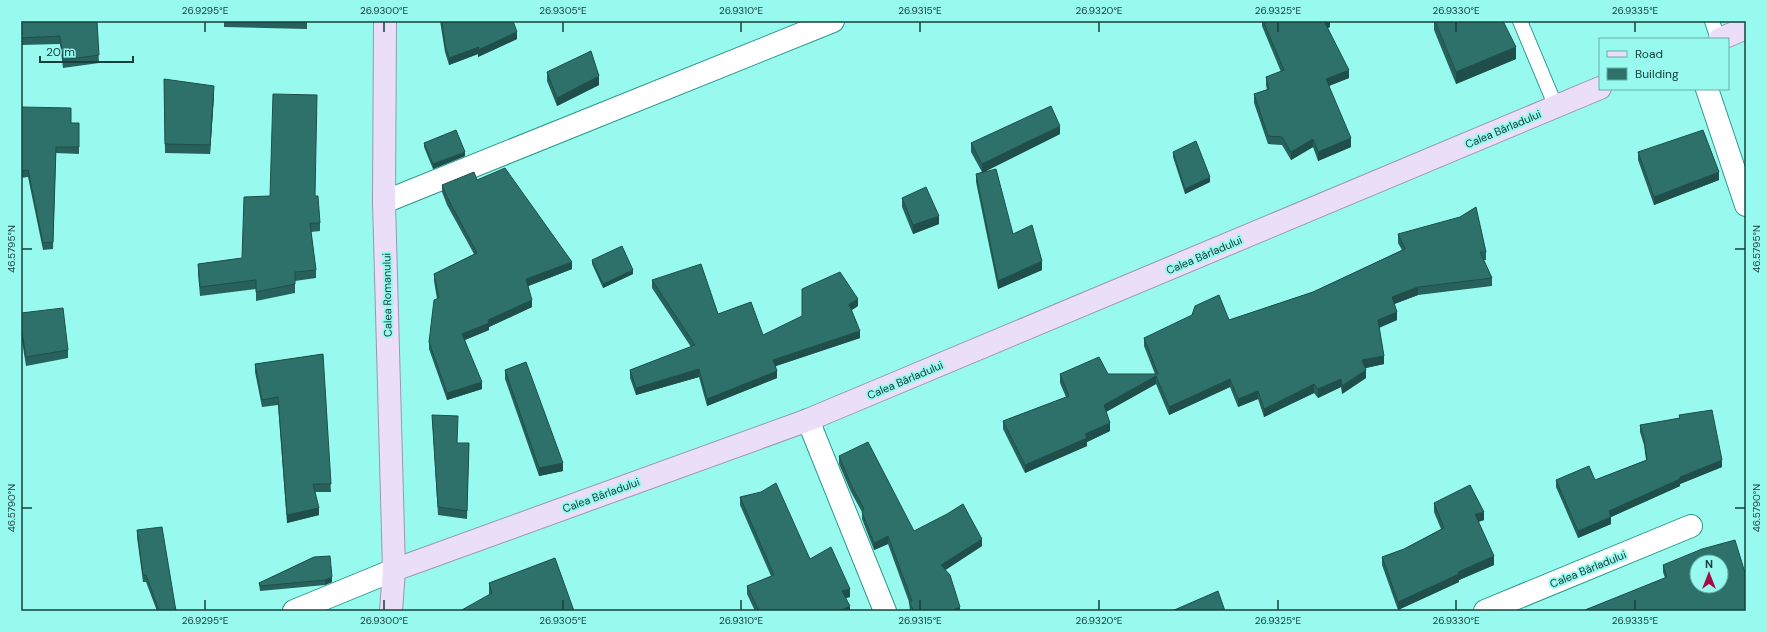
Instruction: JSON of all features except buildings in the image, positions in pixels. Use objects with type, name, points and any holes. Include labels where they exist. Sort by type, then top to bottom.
[{"type":"main road","name":"Calea Romanului","points":[[385,21],[384,202],[394,570],[391,611]]},
{"type":"main road","points":[[1721,38],[1746,28]]},
{"type":"main road","name":"Calea Bârladului","points":[[394,570],[808,420],[1599,88]]},
{"type":"main road","name":"Calea Romanului","points":[[394,570],[405,611]]},
{"type":"street","points":[[384,202],[833,21]]},
{"type":"street","points":[[1707,90],[1746,205]]},
{"type":"street","points":[[808,420],[884,611]]},
{"type":"street","name":"Calea Bârladului","points":[[1485,611],[1691,526]]},
{"type":"street","points":[[294,611],[394,570]]},
{"type":"lane","points":[[1520,21],[1556,107]]},
{"type":"lane","points":[[1712,21],[1719,38]]}]
